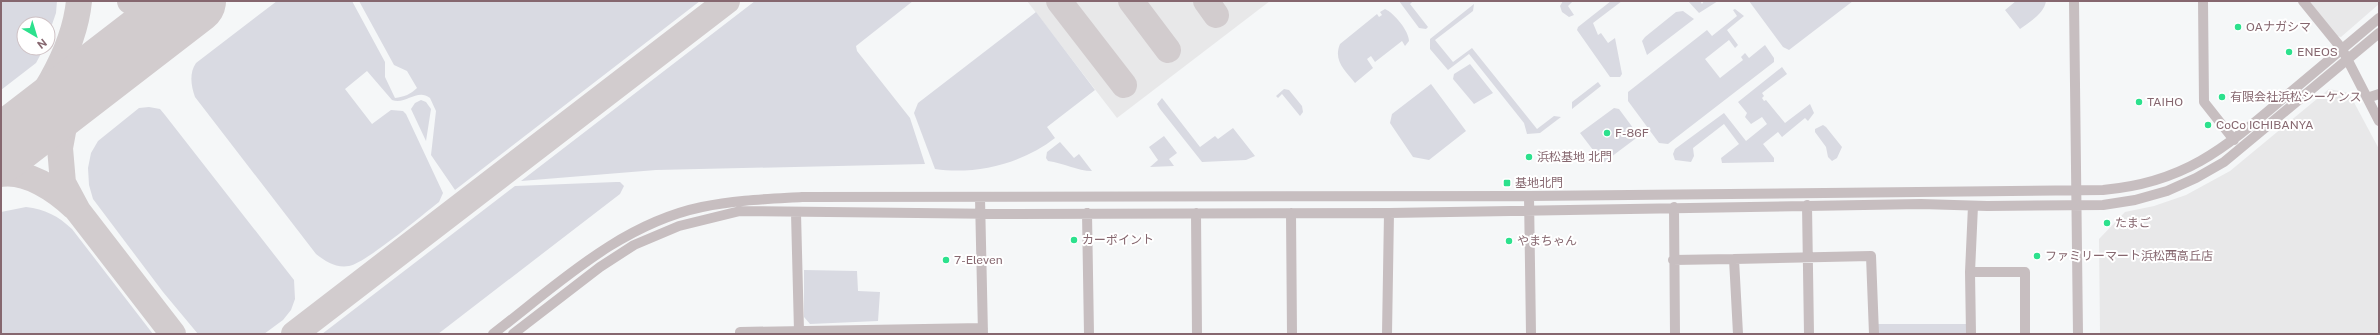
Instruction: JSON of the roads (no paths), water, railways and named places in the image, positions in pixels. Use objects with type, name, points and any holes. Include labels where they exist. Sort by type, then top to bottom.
[{"type":"street","points":[[2074,1],[2078,334]]},
{"type":"street","points":[[2203,1],[2204,102],[2234,140]]},
{"type":"street","points":[[2303,1],[2342,49],[2379,121]]},
{"type":"street","points":[[493,334],[610,244],[652,224],[700,207],[737,200],[802,197],[980,198],[1439,195],[1529,196],[2076,190],[2119,188],[2163,179],[2205,160],[2234,140],[2379,18]]},
{"type":"street","points":[[513,334],[600,267],[634,245],[692,222],[740,211],[796,213],[982,214],[1529,212],[1674,207],[1807,205],[2104,205],[2136,200],[2167,191],[2196,178],[2237,153],[2379,33]]},
{"type":"street","points":[[2367,98],[2379,94]]},
{"type":"street","points":[[1529,196],[1531,334]]},
{"type":"street","points":[[740,334],[740,332],[799,331],[983,331],[982,214],[980,198]]},
{"type":"street","points":[[1807,205],[1809,334]]},
{"type":"street","points":[[1971,334],[1970,272],[1973,206]]},
{"type":"street","points":[[1674,207],[1675,334]]},
{"type":"street","points":[[1387,334],[1389,212]]},
{"type":"street","points":[[796,213],[799,331]]},
{"type":"street","points":[[1196,213],[1197,334]]},
{"type":"street","points":[[1290,213],[1292,334]]},
{"type":"street","points":[[1087,214],[1089,334]]},
{"type":"street","points":[[1674,260],[1807,256],[1871,256],[1874,334]]},
{"type":"street","points":[[1734,259],[1738,334]]},
{"type":"street","points":[[1970,272],[2025,272],[2025,334]]},
{"type":"place","name":"OAナガシマ","points":[[2238,27]]},
{"type":"place","name":"ENEOS","points":[[2289,52]]},
{"type":"place","name":"有限会社浜松シーケンス","points":[[2222,97]]},
{"type":"place","name":"TAIHO","points":[[2139,102]]},
{"type":"place","name":"CoCo ICHIBANYA","points":[[2208,125]]},
{"type":"place","name":"F-86F","points":[[1607,133]]},
{"type":"place","name":"浜松基地 北門","points":[[1529,157]]},
{"type":"place","name":"基地北門","points":[[1507,183]]},
{"type":"place","name":"たまご","points":[[2107,223]]},
{"type":"place","name":"カーポイント","points":[[1074,240]]},
{"type":"place","name":"やまちゃん","points":[[1509,241]]},
{"type":"place","name":"ファミリーマート浜松西高丘店","points":[[2037,256]]},
{"type":"place","name":"7-Eleven","points":[[946,260]]}]
